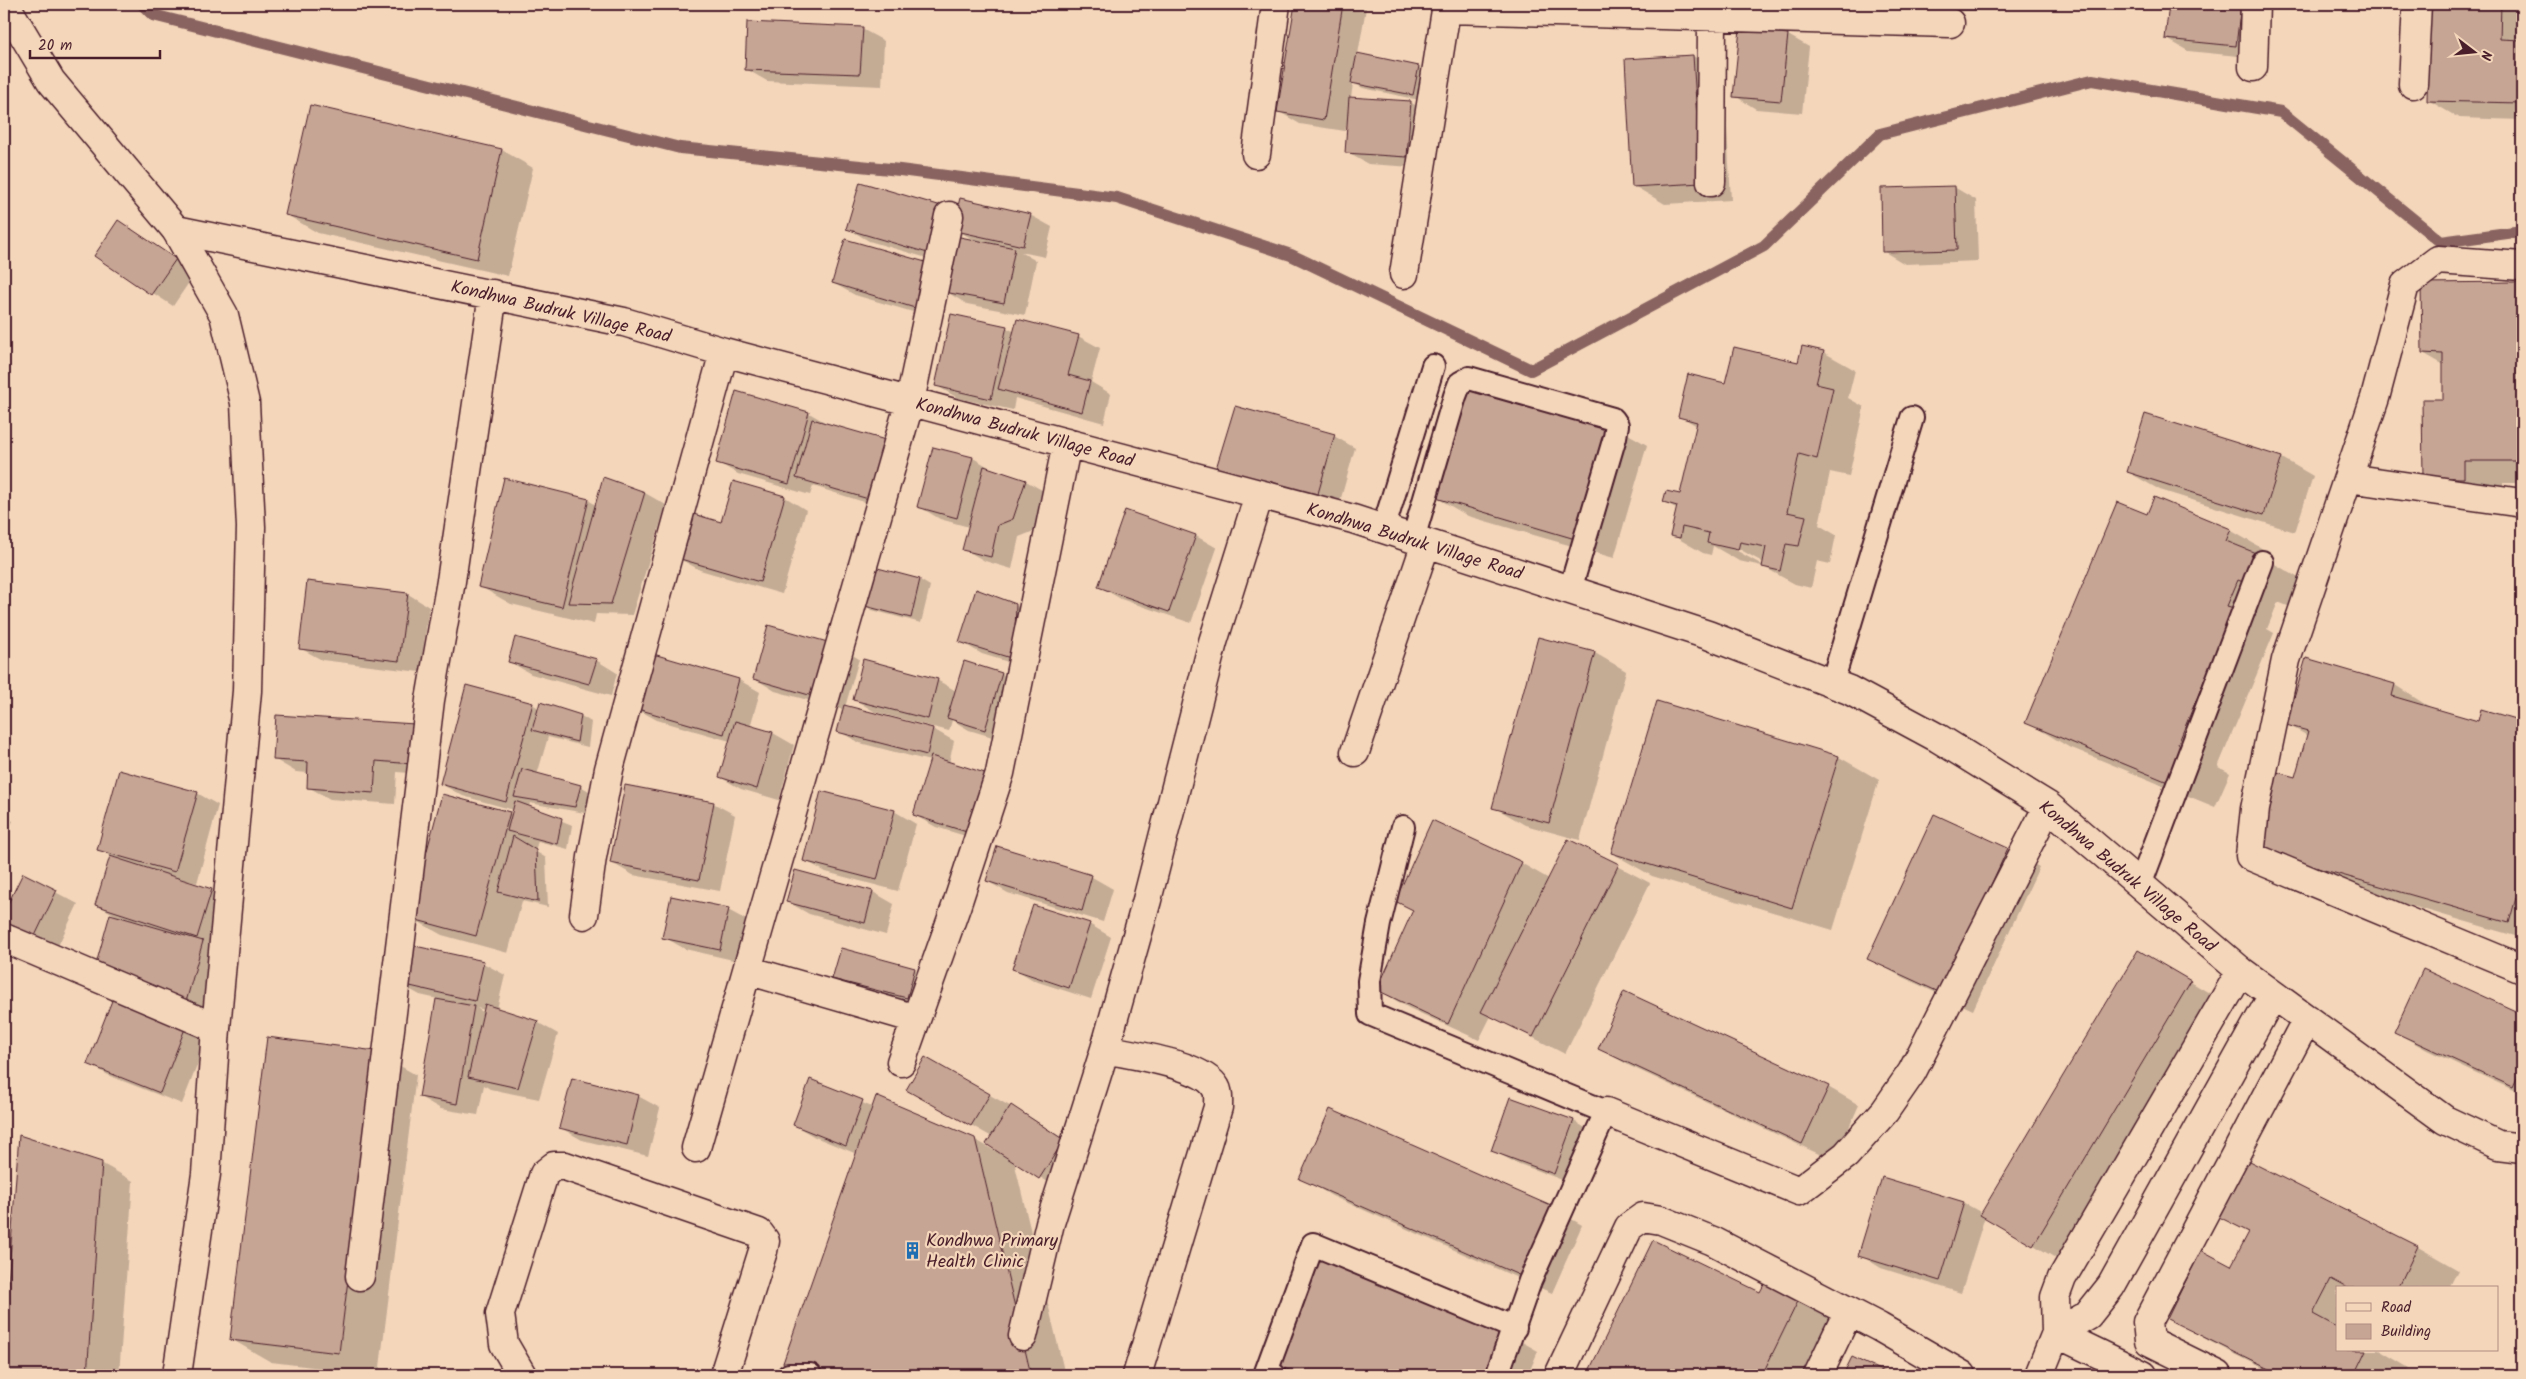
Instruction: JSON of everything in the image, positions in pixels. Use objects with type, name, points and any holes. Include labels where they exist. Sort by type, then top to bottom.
[{"type":"street","points":[[5,4],[51,81],[176,230],[224,315],[245,403],[250,526],[246,691],[216,1028],[206,1174],[177,1375]]},
{"type":"street","points":[[1256,154],[1276,4]]},
{"type":"street","points":[[2253,67],[2255,4]]},
{"type":"street","points":[[2413,84],[2417,4]]},
{"type":"street","points":[[1404,274],[1447,6],[1712,17],[1950,23]]},
{"type":"street","points":[[1711,182],[1712,17]]},
{"type":"street","points":[[696,1148],[910,401],[949,216]]},
{"type":"street","name":"Kondhwa Budruk Village Road","points":[[176,230],[624,322],[724,352],[1259,495],[1419,541],[1708,635],[1832,683],[1849,690],[1938,738],[2048,806],[2241,971],[2445,1120],[2498,1145],[2522,1148]]},
{"type":"street","points":[[2522,266],[2438,260],[2405,285],[2375,398],[2286,660],[2255,809],[2250,856],[2522,969]]},
{"type":"street","points":[[360,1276],[430,700],[451,581],[493,294]]},
{"type":"street","points":[[584,915],[592,856],[609,769],[724,352]]},
{"type":"street","points":[[901,1062],[1000,773],[1066,443]]},
{"type":"street","points":[[2348,478],[2522,503]]},
{"type":"street","points":[[1023,1336],[1050,1223],[1105,1049],[1213,642],[1259,495]]},
{"type":"street","points":[[1355,752],[1419,541]]},
{"type":"street","points":[[1606,1112],[1798,1191],[1846,1155],[1885,1111],[1912,1072],[2048,806]]},
{"type":"street","points":[[4,938],[216,1028]]},
{"type":"street","points":[[747,970],[916,1019]]},
{"type":"street","points":[[2039,1375],[2056,1333],[2055,1296],[2062,1278],[2241,971]]},
{"type":"street","points":[[2056,1333],[2088,1315],[2112,1286],[2272,995]]},
{"type":"street","points":[[2218,1375],[2149,1342],[2147,1322],[2306,1019]]},
{"type":"street","points":[[1105,1049],[1191,1071],[1204,1076],[1217,1089],[1218,1107],[1137,1375]]},
{"type":"street","points":[[522,1375],[504,1344],[500,1314],[544,1174],[554,1166],[566,1166],[759,1233],[765,1241],[763,1251],[724,1375]]},
{"type":"street","points":[[1559,1375],[1630,1227],[1643,1217],[1660,1220],[1713,1241],[1879,1327],[1962,1375]]},
{"type":"street","points":[[1818,1375],[1848,1312]]},
{"type":"street","points":[[2056,1333],[2143,1375]]},
{"type":"lane","points":[[1383,530],[1432,366]]},
{"type":"lane","points":[[1419,541],[1455,396],[1460,383],[1469,378],[1613,419],[1617,425],[1615,437],[1570,590]]},
{"type":"lane","points":[[1832,683],[1912,418]]},
{"type":"lane","points":[[2140,885],[2262,562]]},
{"type":"lane","points":[[1403,827],[1379,924],[1369,981],[1370,1014],[1606,1112],[1530,1281],[1516,1328],[1497,1375]]},
{"type":"lane","points":[[1274,1375],[1266,1372],[1313,1244],[1516,1328]]},
{"type":"lane","points":[[790,1375],[810,1375]]},
{"type":"building","points":[[1295,4],[1343,4],[1324,120],[1277,112]]},
{"type":"building","points":[[2169,4],[2241,4],[2236,46],[2165,39]]},
{"type":"building","points":[[2429,4],[2501,4],[2500,39],[2522,40],[2522,103],[2427,101]]},
{"type":"building","points":[[747,22],[863,27],[860,74],[745,70]]},
{"type":"building","points":[[1740,29],[1788,34],[1781,101],[1733,97]]},
{"type":"building","points":[[1357,53],[1419,66],[1413,95],[1351,83]]},
{"type":"building","points":[[1693,55],[1701,183],[1632,187],[1625,59]]},
{"type":"building","points":[[1349,97],[1411,101],[1407,157],[1345,153]]},
{"type":"building","points":[[310,105],[502,149],[477,259],[285,215]]},
{"type":"building","points":[[860,182],[945,207],[931,254],[846,229]]},
{"type":"building","points":[[1955,186],[1957,250],[1882,252],[1881,188]]},
{"type":"building","points":[[960,198],[1031,214],[1023,246],[952,230]]},
{"type":"building","points":[[118,220],[176,259],[151,295],[94,256]]},
{"type":"building","points":[[955,236],[1015,248],[1004,303],[944,292]]},
{"type":"building","points":[[845,239],[929,263],[915,308],[832,283]]},
{"type":"building","points":[[2518,282],[2518,296],[2522,296],[2522,461],[2464,461],[2464,478],[2423,478],[2422,399],[2443,399],[2443,354],[2422,353],[2421,283]]},
{"type":"building","points":[[951,314],[1007,326],[991,399],[935,386]]},
{"type":"building","points":[[1017,319],[1079,335],[1068,375],[1090,381],[1082,412],[998,389]]},
{"type":"building","points":[[1802,346],[1824,351],[1816,384],[1833,388],[1817,459],[1799,454],[1787,512],[1806,516],[1799,546],[1786,544],[1780,571],[1762,567],[1766,547],[1740,542],[1738,550],[1707,543],[1709,533],[1682,527],[1680,538],[1670,536],[1677,506],[1663,502],[1666,491],[1680,494],[1697,422],[1678,417],[1688,374],[1725,383],[1734,347],[1798,362]]},
{"type":"building","points":[[1469,383],[1616,426],[1582,541],[1436,498]]},
{"type":"building","points":[[736,391],[809,412],[789,484],[716,463]]},
{"type":"building","points":[[1235,406],[1335,434],[1315,504],[1214,475]]},
{"type":"building","points":[[2145,414],[2282,457],[2264,515],[2127,472]]},
{"type":"building","points":[[812,419],[889,441],[872,500],[796,478]]},
{"type":"building","points":[[933,447],[973,457],[957,518],[917,507]]},
{"type":"building","points":[[984,466],[1026,480],[1013,519],[998,525],[991,557],[962,550]]},
{"type":"building","points":[[603,477],[645,492],[611,604],[568,603]]},
{"type":"building","points":[[504,478],[589,499],[562,607],[478,587]]},
{"type":"building","points":[[733,481],[785,496],[760,582],[677,558],[690,513],[721,522]]},
{"type":"building","points":[[2154,497],[2231,529],[2226,541],[2268,558],[2250,585],[2238,580],[2227,606],[2234,608],[2178,744],[2190,749],[2175,785],[2025,723],[2117,502],[2147,514]]},
{"type":"building","points":[[1125,510],[1196,535],[1169,612],[1098,587]]},
{"type":"building","points":[[870,566],[920,579],[911,618],[861,605]]},
{"type":"building","points":[[307,581],[408,593],[399,661],[299,649]]},
{"type":"building","points":[[976,589],[1016,604],[1014,659],[959,642]]},
{"type":"building","points":[[768,625],[838,645],[823,699],[753,679]]},
{"type":"building","points":[[515,637],[597,659],[589,684],[508,662]]},
{"type":"building","points":[[1538,637],[1595,652],[1549,823],[1492,808]]},
{"type":"building","points":[[650,653],[739,679],[724,734],[634,708]]},
{"type":"building","points":[[2306,658],[2395,684],[2392,696],[2478,721],[2481,709],[2522,721],[2522,876],[2509,923],[2251,849],[2273,771],[2295,777],[2308,731],[2286,725]]},
{"type":"building","points":[[863,659],[938,679],[928,719],[853,700]]},
{"type":"building","points":[[964,661],[1002,673],[985,730],[947,718]]},
{"type":"building","points":[[466,685],[533,703],[506,802],[440,784]]},
{"type":"building","points":[[1657,701],[1839,756],[1792,908],[1611,853]]},
{"type":"building","points":[[540,702],[581,715],[577,742],[532,730]]},
{"type":"building","points":[[844,705],[933,728],[927,755],[837,732]]},
{"type":"building","points":[[276,715],[415,724],[413,764],[376,761],[374,793],[307,788],[308,762],[273,760]]},
{"type":"building","points":[[735,721],[773,732],[757,789],[719,777]]},
{"type":"building","points":[[931,756],[988,774],[970,833],[913,815]]},
{"type":"building","points":[[522,769],[581,785],[575,807],[514,797]]},
{"type":"building","points":[[119,770],[198,792],[175,872],[97,850]]},
{"type":"building","points":[[625,785],[714,802],[699,880],[610,863]]},
{"type":"building","points":[[821,791],[895,810],[877,880],[803,861]]},
{"type":"building","points":[[442,794],[510,812],[476,936],[409,918]]},
{"type":"building","points":[[515,801],[562,818],[557,844],[507,831]]},
{"type":"building","points":[[1934,814],[2008,848],[1941,993],[1867,959]]},
{"type":"building","points":[[1432,820],[1522,862],[1448,1024],[1377,990],[1413,910],[1395,901]]},
{"type":"building","points":[[513,836],[536,850],[538,902],[498,892]]},
{"type":"building","points":[[1568,839],[1619,864],[1533,1037],[1481,1012]]},
{"type":"building","points":[[997,846],[1092,875],[1082,911],[986,881]]},
{"type":"building","points":[[110,856],[212,889],[197,938],[95,905]]},
{"type":"building","points":[[795,870],[873,891],[865,923],[786,902]]},
{"type":"building","points":[[23,873],[57,890],[33,940],[4,926],[4,912]]},
{"type":"building","points":[[671,896],[729,908],[720,950],[662,938]]},
{"type":"building","points":[[1033,905],[1090,923],[1069,988],[1012,969]]},
{"type":"building","points":[[110,914],[203,941],[186,1002],[93,975]]},
{"type":"building","points":[[406,944],[484,961],[475,1001],[397,983]]},
{"type":"building","points":[[841,948],[915,968],[907,998],[832,979]]},
{"type":"building","points":[[2138,950],[2191,981],[2033,1246],[1980,1215]]},
{"type":"building","points":[[2423,969],[2522,1014],[2522,1067],[2513,1087],[2394,1032]]},
{"type":"building","points":[[1624,991],[1829,1086],[1802,1144],[1598,1049]]},
{"type":"building","points":[[113,998],[186,1026],[160,1093],[87,1064]]},
{"type":"building","points":[[436,999],[474,1006],[457,1104],[419,1097]]},
{"type":"building","points":[[485,1004],[538,1021],[518,1088],[468,1077]]},
{"type":"building","points":[[267,1037],[376,1051],[339,1353],[230,1340]]},
{"type":"building","points":[[925,1057],[990,1094],[971,1126],[906,1090]]},
{"type":"building","points":[[572,1078],[639,1095],[627,1145],[559,1128]]},
{"type":"building","points":[[810,1079],[863,1100],[846,1146],[793,1125]]},
{"type":"building","name":"Kondhwa Primary Health Clinic","points":[[876,1096],[975,1138],[1031,1375],[833,1375],[783,1363]]},
{"type":"building","points":[[1510,1097],[1574,1120],[1554,1174],[1491,1151]]},
{"type":"building","points":[[1011,1105],[1064,1140],[1039,1179],[986,1144]]},
{"type":"building","points":[[1330,1109],[1551,1206],[1521,1276],[1299,1179]]},
{"type":"building","points":[[19,1135],[102,1162],[87,1375],[4,1375],[4,1341]]},
{"type":"building","points":[[2247,1160],[2418,1246],[2399,1286],[2344,1286],[2331,1279],[2313,1314],[2336,1326],[2336,1352],[2365,1352],[2354,1375],[2281,1375],[2167,1319],[2201,1250],[2231,1266],[2249,1232],[2219,1217]]},
{"type":"building","points":[[1882,1177],[1964,1202],[1940,1281],[1858,1256]]},
{"type":"building","points":[[1653,1240],[1760,1292],[1767,1279],[1801,1295],[1762,1375],[1587,1375]]},
{"type":"building","points":[[1317,1255],[1507,1332],[1489,1375],[1302,1375],[1273,1364]]},
{"type":"building","points":[[1852,1357],[1890,1375],[1843,1375]]},
{"type":"waterway","points":[[142,4],[153,15],[680,148],[900,170],[1117,198],[1291,255],[1531,370],[1764,246],[1880,134],[2092,80],[2281,112],[2441,242],[2522,231]]},
{"type":"place","name":"Kondhwa Primary Health Clinic","points":[[912,1250]]}]
